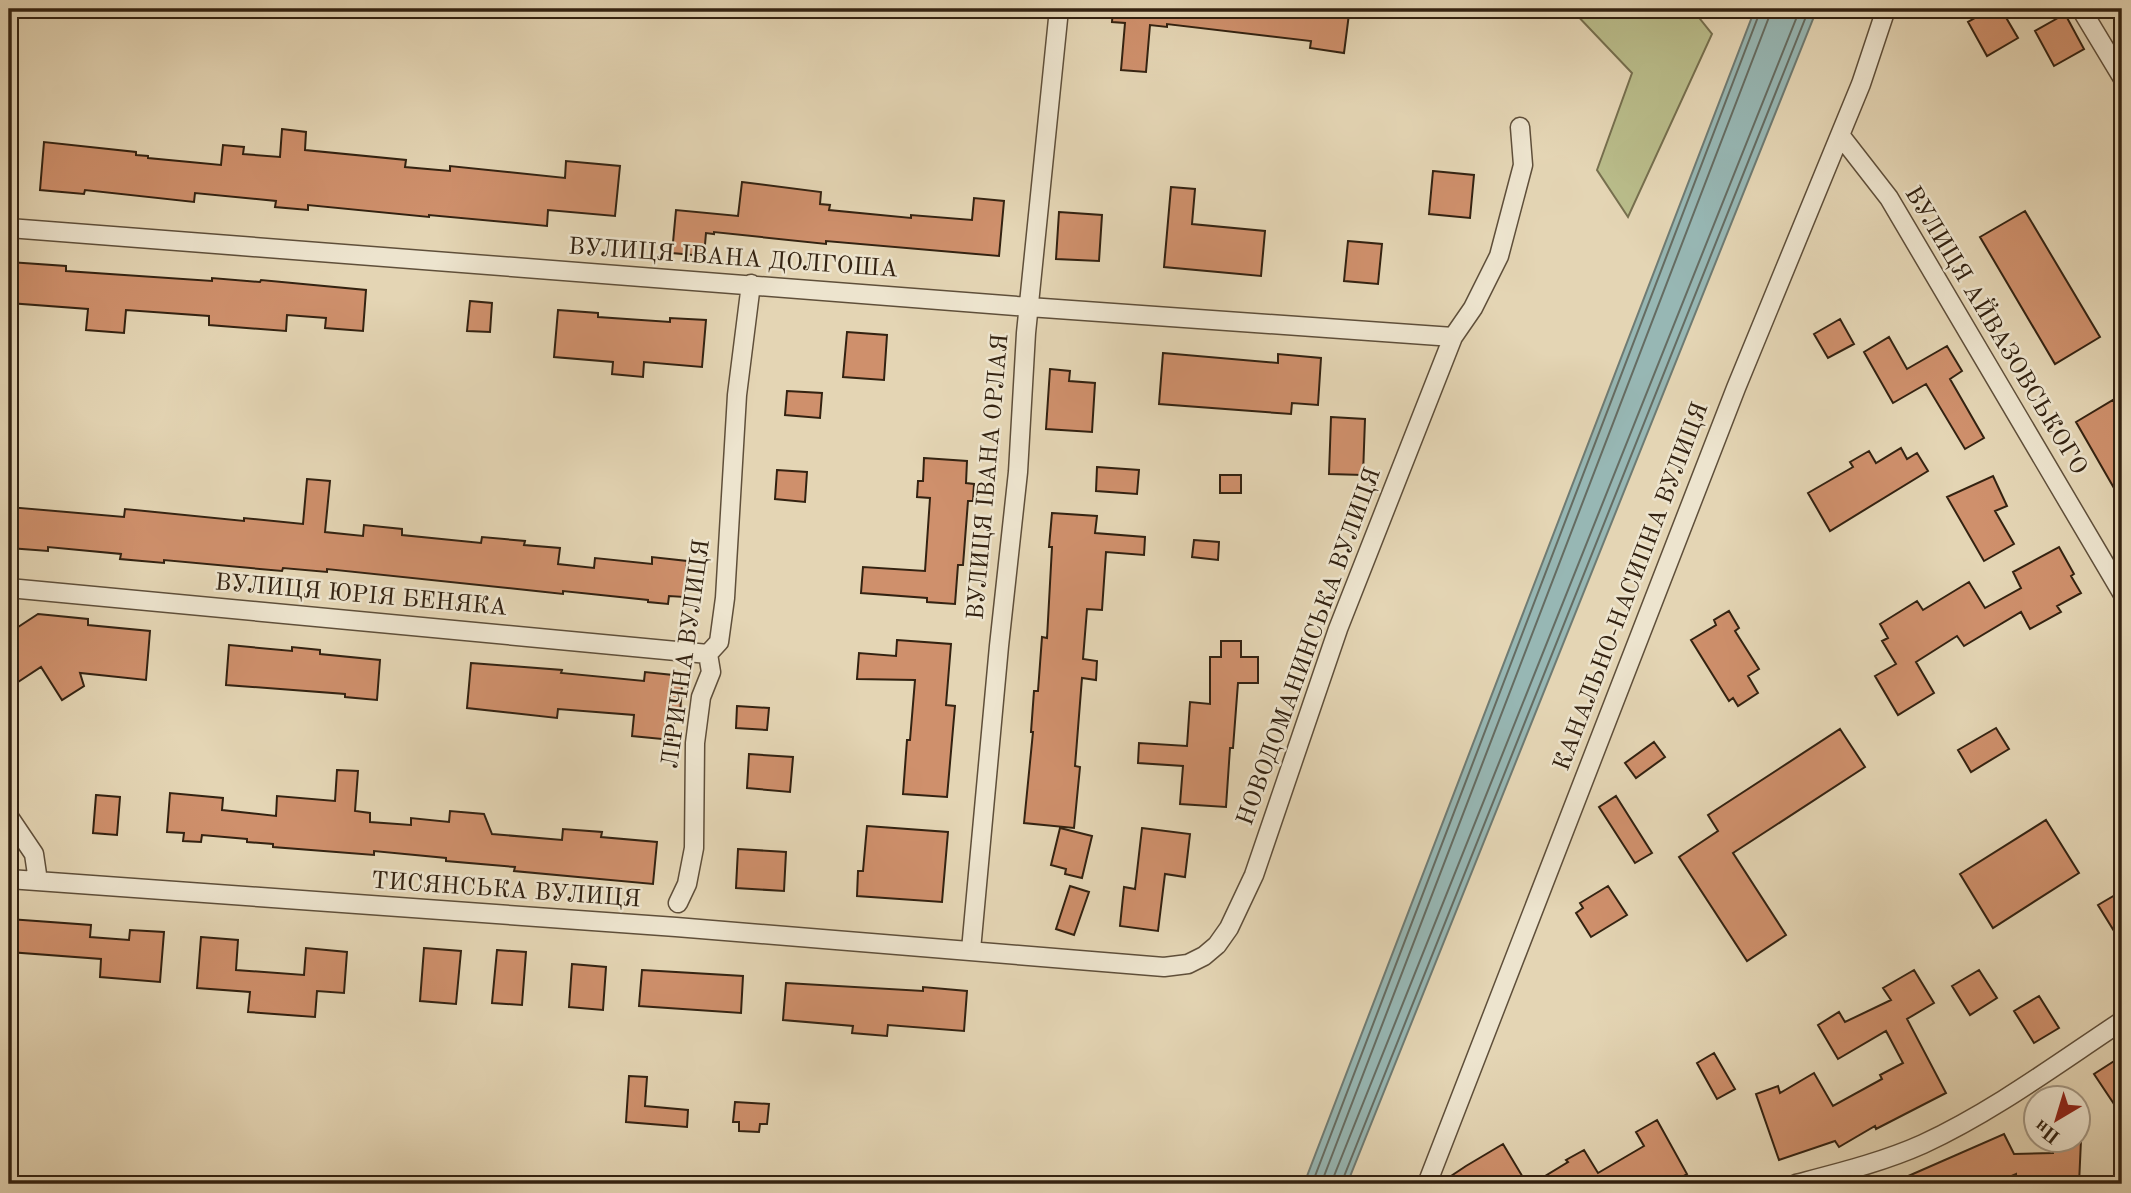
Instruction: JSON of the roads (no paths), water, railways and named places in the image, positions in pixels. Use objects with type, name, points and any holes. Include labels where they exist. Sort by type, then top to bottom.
[{"type":"street","name":"ВУЛИЦЯ ІВАНА ОРЛАЯ","points":[[971,950],[1018,472],[1030,307],[1059,9]]},
{"type":"street","name":"КАНАЛЬНО-НАСИПНА ВУЛИЦЯ","points":[[1427,1184],[1736,388],[1861,84],[1886,9]]},
{"type":"street","points":[[2081,9],[2122,77]]},
{"type":"street","name":"НОВОДОМАНИНСЬКА ВУЛИЦЯ","points":[[971,950],[1164,967],[1188,964],[1217,945],[1254,875],[1338,629],[1453,337],[1473,308],[1499,257],[1523,165],[1520,127]]},
{"type":"street","name":"ВУЛИЦЯ АЙВАЗОВСЬКОГО","points":[[1840,135],[1889,198],[2122,593]]},
{"type":"street","name":"ВУЛИЦЯ ІВАНА ДОЛГОША","points":[[9,228],[1453,337]]},
{"type":"street","name":"ЛІРИЧНА ВУЛИЦЯ","points":[[678,903],[688,884],[694,848],[695,743],[701,697],[711,671],[708,654],[719,642],[737,395],[751,284]]},
{"type":"street","name":"ВУЛИЦЯ ЮРІЯ БЕНЯКА","points":[[9,588],[708,654]]},
{"type":"street","points":[[9,817],[34,854],[38,881]]},
{"type":"street","name":"ТИСЯНСЬКА ВУЛИЦЯ","points":[[9,880],[971,950]]},
{"type":"street","points":[[1796,1184],[1921,1145],[1983,1113],[2122,1021]]},
{"type":"water","points":[[1755,9],[1817,9],[1347,1184],[1304,1184]]}]
